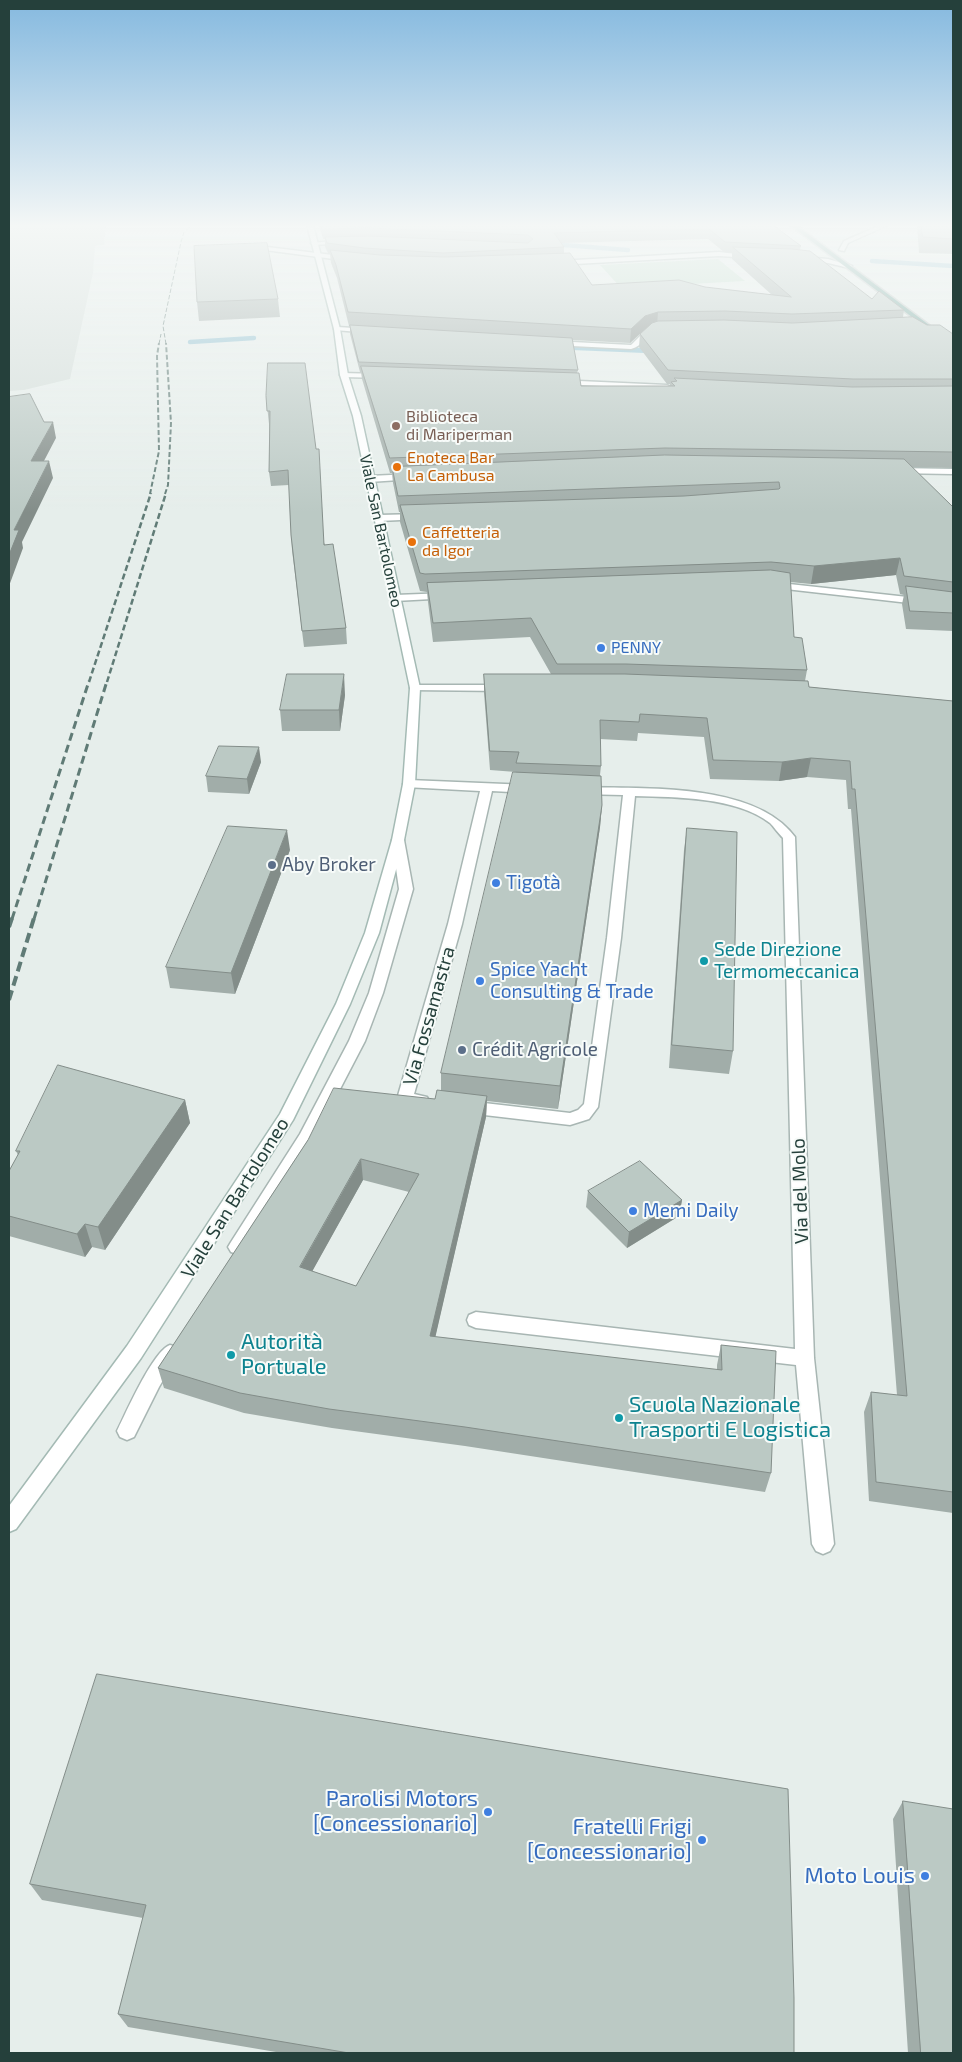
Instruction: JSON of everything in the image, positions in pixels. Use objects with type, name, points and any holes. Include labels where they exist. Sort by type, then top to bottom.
[{"type":"main road","points":[[921,321],[953,346]]},
{"type":"street","name":"Viale San Bartolomeo","points":[[9,1522],[134,1352],[287,1116],[344,1004],[372,932],[398,840],[408,784],[415,688],[357,416],[344,374],[335,321]]},
{"type":"street","points":[[918,326],[927,326]]},
{"type":"street","points":[[337,329],[376,332]]},
{"type":"street","points":[[544,342],[635,346],[647,332],[667,330]]},
{"type":"street","points":[[344,374],[389,376]]},
{"type":"street","points":[[554,382],[680,388]]},
{"type":"street","points":[[884,471],[953,472]]},
{"type":"street","points":[[370,479],[417,477]]},
{"type":"street","points":[[379,518],[427,517]]},
{"type":"street","points":[[758,584],[953,605]]},
{"type":"street","points":[[395,598],[460,596]]},
{"type":"street","points":[[415,688],[518,688]]},
{"type":"street","points":[[408,784],[544,790]]},
{"type":"street","name":"Via Fossamastra","points":[[434,1103],[405,1099],[455,924],[487,788]]},
{"type":"street","points":[[454,1105],[570,1119],[590,1110],[614,938],[629,792],[572,790]]},
{"type":"street","name":"Via del Molo","points":[[629,792],[676,794],[738,802],[774,820],[784,827],[789,837],[805,1358],[823,1544]]},
{"type":"street","name":"Viale San Bartolomeo","points":[[229,1260],[307,1137],[363,1025],[376,993],[393,940],[406,890],[398,840]]},
{"type":"street","points":[[476,1320],[805,1358]]},
{"type":"street","points":[[128,1431],[152,1381],[177,1341]]},
{"type":"shaded area","points":[[9,321],[83,321],[70,379],[24,390],[9,391]]},
{"type":"building","points":[[502,321],[639,321],[631,329]]},
{"type":"building","points":[[657,321],[792,323],[920,321],[927,325],[940,325],[953,334],[953,379],[853,379],[668,370],[640,334],[652,323]]},
{"type":"building","points":[[350,325],[572,338],[578,370],[359,362]]},
{"type":"building","points":[[268,363],[305,363],[316,449],[319,449],[324,545],[333,544],[346,628],[302,631],[291,535],[288,470],[269,472],[270,411],[267,411],[266,396]]},
{"type":"building","points":[[361,366],[579,373],[581,386],[675,386],[671,382],[677,381],[674,378],[852,387],[953,386],[953,452],[665,448],[390,458]]},
{"type":"building","points":[[30,394],[44,422],[53,422],[31,461],[49,461],[14,530],[19,530],[9,555],[9,397]]},
{"type":"building","points":[[665,455],[904,459],[953,507],[953,582],[904,576],[900,558],[814,566],[771,562],[420,573],[400,505],[684,496],[779,489],[779,482],[398,496],[392,467]]},
{"type":"building","points":[[771,570],[790,573],[794,637],[802,638],[807,670],[626,664],[557,664],[531,618],[433,623],[427,583]]},
{"type":"building","points":[[906,586],[953,592],[953,613],[910,611]]},
{"type":"building","points":[[287,674],[344,674],[339,710],[280,710]]},
{"type":"building","points":[[484,674],[625,674],[808,681],[809,687],[953,701],[953,1492],[876,1482],[871,1392],[907,1396],[855,789],[852,789],[850,761],[811,758],[782,762],[713,760],[707,718],[640,714],[639,722],[600,720],[601,766],[516,763],[519,752],[490,751]]},
{"type":"building","points":[[219,746],[259,747],[247,779],[206,776]]},
{"type":"building","points":[[513,772],[601,776],[602,805],[560,1086],[441,1073]]},
{"type":"building","points":[[228,826],[287,830],[231,973],[166,967]]},
{"type":"building","name":"Sede Direzione Termomeccanica","points":[[687,828],[737,832],[733,1051],[672,1045]]},
{"type":"building","points":[[58,1065],[185,1100],[98,1227],[85,1224],[77,1234],[9,1216],[9,1171],[20,1151],[16,1151]]},
{"type":"building","points":[[334,1088],[435,1099],[437,1090],[487,1096],[430,1336],[722,1370],[721,1345],[776,1351],[771,1473],[465,1427],[329,1409],[240,1393],[158,1368],[308,1140]],"holes":[[[361,1159],[419,1174],[356,1286],[300,1267]]]},
{"type":"building","points":[[640,1161],[682,1200],[629,1232],[588,1191]]},
{"type":"building","points":[[97,1674],[788,1789],[794,2053],[349,2053],[118,2014],[146,1905],[30,1884]]},
{"type":"building","points":[[903,1801],[953,1809],[953,2053],[921,2053]]},
{"type":"waterway","points":[[190,342],[254,338]]},
{"type":"waterway","points":[[560,347],[656,351]]},
{"type":"railway","points":[[164,321],[166,344]]},
{"type":"railway","points":[[159,344],[161,334]]},
{"type":"railway","points":[[150,494],[159,451],[157,356],[159,343]]},
{"type":"railway","points":[[165,494],[168,485],[171,423],[166,343]]},
{"type":"railway","points":[[89,682],[151,493]]},
{"type":"railway","points":[[107,682],[166,493]]},
{"type":"railway","points":[[12,919],[89,681]]},
{"type":"railway","points":[[34,919],[107,681]]},
{"type":"railway","points":[[9,927],[12,918]]},
{"type":"railway","points":[[9,1000],[34,918]]},
{"type":"place","name":"Biblioteca di Mariperman","points":[[396,426]]},
{"type":"place","name":"Enoteca Bar La Cambusa","points":[[397,467]]},
{"type":"place","name":"Caffetteria da Igor","points":[[412,542]]},
{"type":"place","name":"PENNY","points":[[601,648]]},
{"type":"place","name":"Aby Broker","points":[[272,865]]},
{"type":"place","name":"Tigotà","points":[[496,883]]},
{"type":"place","name":"Sede Direzione Termomeccanica","points":[[704,961]]},
{"type":"place","name":"Spice Yacht Consulting & Trade","points":[[480,981]]},
{"type":"place","name":"Crédit Agricole","points":[[462,1050]]},
{"type":"place","name":"Memi Daily","points":[[633,1211]]},
{"type":"place","name":"Autorità Portuale","points":[[231,1355]]},
{"type":"place","name":"Scuola Nazionale Trasporti E Logistica","points":[[619,1418]]},
{"type":"place","name":"Parolisi Motors [Concessionario]","points":[[488,1812]]},
{"type":"place","name":"Fratelli Frigi [Concessionario]","points":[[702,1840]]},
{"type":"place","name":"Moto Louis","points":[[925,1876]]}]
